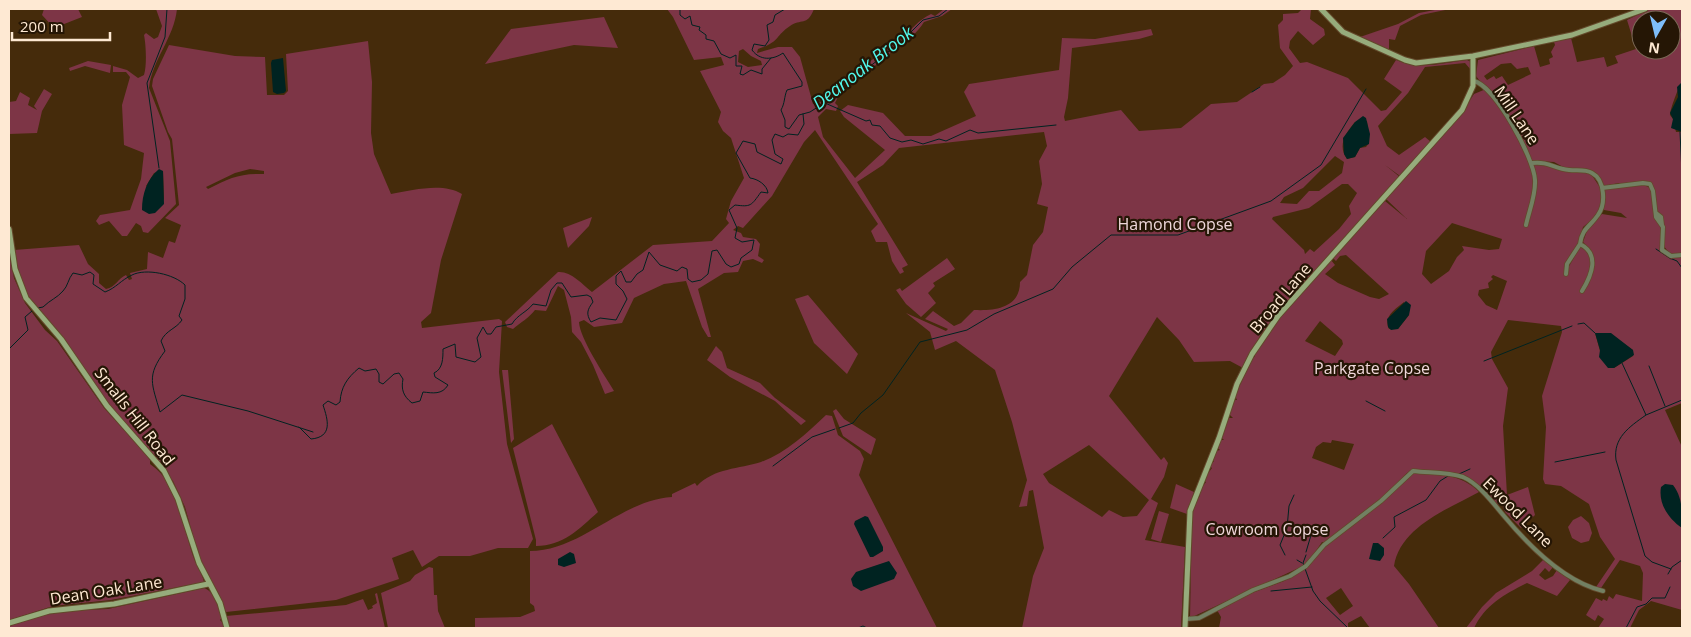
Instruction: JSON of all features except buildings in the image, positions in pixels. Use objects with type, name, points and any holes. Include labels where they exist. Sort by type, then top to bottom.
[{"type":"street","points":[[1321,9],[1330,21],[1343,32],[1405,60],[1422,63],[1473,56],[1572,35],[1645,9]]},
{"type":"street","name":"Broad Lane","points":[[1185,628],[1192,504],[1219,438],[1237,384],[1252,354],[1278,316],[1462,110],[1470,96],[1474,81],[1473,56]]},
{"type":"street","name":"Mill Lane","points":[[1474,81],[1481,85],[1504,112],[1525,146],[1532,163],[1535,186],[1526,226]]},
{"type":"street","points":[[1532,163],[1545,162],[1568,170],[1587,171],[1596,176],[1602,188],[1601,210],[1584,229],[1580,244],[1567,264],[1566,274]]},
{"type":"street","points":[[1602,188],[1648,183],[1653,191],[1657,220],[1662,225],[1662,250],[1671,256],[1682,256]]},
{"type":"street","name":"Smalls Hill Road","points":[[9,229],[15,269],[26,298],[61,339],[107,406],[164,471],[178,499],[199,563],[208,584],[220,604],[227,628]]},
{"type":"street","points":[[1580,244],[1590,250],[1593,257],[1590,274],[1582,291]]},
{"type":"street","name":"Ewood Lane","points":[[1186,619],[1198,618],[1253,590],[1284,578],[1305,567],[1324,545],[1392,492],[1409,473],[1433,472],[1460,477],[1469,481],[1490,499],[1510,523],[1556,566],[1582,584],[1603,591]]},
{"type":"street","name":"Dean Oak Lane","points":[[9,623],[49,611],[125,602],[208,584]]},
{"type":"green space","points":[[44,9],[78,9],[82,17],[54,28],[42,15]]},
{"type":"green space","points":[[156,9],[177,9],[172,30],[154,68],[149,88],[170,141],[176,204],[148,233],[143,232],[141,226],[136,223],[127,236],[122,236],[109,221],[99,225],[96,221],[100,215],[130,210],[141,179],[144,153],[124,145],[122,105],[130,77],[126,72],[113,72],[113,66],[127,70],[138,78],[144,75],[146,55],[144,35],[146,33],[154,39],[158,37],[162,26]],"holes":[[[163,171],[164,200],[146,186],[154,173]]]},
{"type":"green space","name":"Hamond Copse","points":[[667,9],[814,9],[809,18],[790,26],[774,41],[758,49],[757,53],[778,47],[792,47],[800,57],[813,104],[827,100],[832,91],[905,35],[922,19],[931,14],[935,16],[944,9],[952,9],[942,16],[924,22],[906,42],[839,95],[835,103],[838,106],[836,111],[826,109],[818,117],[823,137],[855,178],[885,150],[844,117],[840,111],[848,105],[883,113],[905,136],[931,136],[976,116],[964,92],[969,84],[1059,70],[1062,38],[1095,39],[1151,29],[1153,35],[1139,39],[1072,48],[1065,121],[1121,110],[1139,131],[1181,128],[1211,104],[1237,102],[1264,84],[1273,83],[1285,75],[1293,66],[1280,48],[1278,25],[1283,20],[1283,14],[1298,13],[1302,9],[1311,9],[1310,19],[1324,29],[1325,35],[1313,45],[1298,31],[1290,41],[1289,48],[1300,63],[1307,62],[1348,78],[1381,111],[1386,110],[1402,92],[1384,79],[1396,60],[1413,65],[1422,65],[1467,60],[1471,62],[1471,70],[1465,63],[1425,67],[1408,93],[1378,126],[1387,146],[1399,155],[1425,137],[1431,142],[1400,176],[1385,165],[1400,177],[1279,312],[1261,334],[1243,368],[1230,361],[1194,362],[1179,340],[1157,317],[1109,396],[1161,460],[1164,457],[1168,463],[1164,477],[1151,499],[1158,503],[1145,540],[1185,547],[1181,628],[1022,628],[1033,576],[1044,548],[1033,490],[1029,491],[1027,506],[1019,507],[1027,480],[1012,422],[995,370],[956,341],[935,350],[930,332],[906,313],[946,331],[948,329],[925,319],[933,311],[954,326],[961,323],[974,310],[990,310],[1005,306],[1016,297],[1020,282],[1027,275],[1033,245],[1043,232],[1048,207],[1037,204],[1042,184],[1039,161],[1047,146],[1044,132],[899,148],[883,165],[857,182],[908,265],[902,268],[904,272],[900,274],[892,261],[887,242],[876,242],[871,231],[878,224],[815,130],[804,142],[772,196],[743,228],[738,226],[733,230],[741,233],[743,237],[756,239],[760,244],[758,256],[764,260],[762,263],[753,259],[743,261],[738,272],[724,273],[698,289],[711,337],[708,337],[702,327],[686,281],[664,284],[634,298],[622,323],[594,327],[584,320],[579,322],[583,338],[614,391],[605,394],[581,342],[572,332],[571,317],[564,290],[558,286],[546,311],[535,310],[513,329],[507,327],[505,322],[558,272],[572,276],[592,292],[653,245],[712,241],[729,223],[726,219],[731,201],[744,178],[731,138],[723,131],[718,122],[721,112],[700,71],[724,65],[721,57],[694,60],[673,17]],"holes":[[[743,49],[761,61],[762,65],[748,67],[738,62],[739,51]],[[1367,121],[1369,143],[1366,147],[1360,148],[1355,157],[1347,159],[1343,149],[1344,139],[1355,122]],[[1335,156],[1344,162],[1342,173],[1319,191],[1309,191],[1297,204],[1280,203],[1284,197],[1303,188]],[[1342,184],[1348,184],[1357,193],[1349,206],[1351,214],[1339,229],[1314,252],[1310,249],[1305,254],[1304,250],[1272,219],[1273,217],[1309,208]],[[1089,445],[1149,500],[1137,516],[1123,517],[1109,510],[1102,517],[1049,483],[1043,474]]]},
{"type":"green space","points":[[1450,9],[1421,15],[1400,26],[1395,40],[1389,39],[1389,51],[1360,37],[1398,24],[1419,13]]},
{"type":"green space","points":[[1682,9],[1682,82],[1670,115],[1676,132],[1682,132],[1682,253],[1670,254],[1663,245],[1664,227],[1655,205],[1651,184],[1619,183],[1604,186],[1588,169],[1565,168],[1554,162],[1538,161],[1538,164],[1591,174],[1601,189],[1601,208],[1594,218],[1583,227],[1579,243],[1570,257],[1568,268],[1580,247],[1589,251],[1591,263],[1584,291],[1591,278],[1594,265],[1591,254],[1588,248],[1583,242],[1589,225],[1602,214],[1627,218],[1621,213],[1604,210],[1604,190],[1606,189],[1641,185],[1651,189],[1655,217],[1661,226],[1662,251],[1667,256],[1682,257],[1682,403],[1665,410],[1682,447],[1682,610],[1651,601],[1639,610],[1630,628],[1598,628],[1604,619],[1598,615],[1595,621],[1586,615],[1596,598],[1607,601],[1609,596],[1613,599],[1616,594],[1642,601],[1643,573],[1640,566],[1620,560],[1601,588],[1596,587],[1615,559],[1600,537],[1589,504],[1561,486],[1545,484],[1543,479],[1546,427],[1542,396],[1562,332],[1561,326],[1508,320],[1491,352],[1492,359],[1508,388],[1503,426],[1507,495],[1528,487],[1535,515],[1521,528],[1505,512],[1502,504],[1499,505],[1478,486],[1456,473],[1416,469],[1407,473],[1390,491],[1326,542],[1322,542],[1309,561],[1303,566],[1190,618],[1192,510],[1197,498],[1200,496],[1197,494],[1206,482],[1203,480],[1212,468],[1209,466],[1211,461],[1214,462],[1213,458],[1216,451],[1220,450],[1217,447],[1220,440],[1224,440],[1221,437],[1228,418],[1233,418],[1229,414],[1233,400],[1237,400],[1235,396],[1253,356],[1255,357],[1255,352],[1282,315],[1331,260],[1335,265],[1325,274],[1338,283],[1379,299],[1389,294],[1346,255],[1340,256],[1336,261],[1333,258],[1385,201],[1407,219],[1386,199],[1460,116],[1474,94],[1486,89],[1476,76],[1478,60],[1534,46],[1540,67],[1550,64],[1549,59],[1553,57],[1551,52],[1555,45],[1554,42],[1571,38],[1577,62],[1604,57],[1607,67],[1618,63],[1615,56],[1631,51],[1631,60],[1681,60],[1681,10],[1648,10]],"holes":[[[1511,63],[1517,69],[1528,67],[1531,74],[1508,85],[1502,76],[1496,79],[1494,76],[1487,80],[1484,76],[1501,64]],[[1452,223],[1502,239],[1499,249],[1489,250],[1462,246],[1464,250],[1457,257],[1449,271],[1431,284],[1422,274],[1426,251]],[[1493,275],[1507,281],[1497,310],[1486,305],[1478,295],[1479,290],[1489,288],[1488,283],[1493,279],[1491,277]],[[1404,302],[1409,315],[1398,329],[1389,329],[1389,317]],[[1320,321],[1342,340],[1343,344],[1335,356],[1305,341]],[[1595,333],[1620,341],[1633,350],[1633,356],[1614,368],[1600,351]],[[1332,440],[1354,444],[1344,470],[1312,458],[1316,447],[1323,442],[1331,443]]]},
{"type":"green space","points":[[604,17],[618,48],[574,45],[485,64],[511,29]]},
{"type":"green space","points":[[1631,18],[1631,33],[1627,20]]},
{"type":"green space","points":[[368,41],[372,82],[371,133],[374,154],[391,194],[418,189],[446,188],[462,194],[441,260],[431,313],[421,322],[422,328],[499,319],[502,321],[499,372],[507,444],[533,539],[528,548],[498,548],[470,556],[439,556],[422,567],[413,550],[392,558],[399,579],[336,600],[226,612],[200,561],[185,507],[173,481],[100,393],[66,341],[29,300],[17,272],[14,250],[79,245],[88,264],[99,274],[99,283],[106,289],[126,275],[129,280],[132,279],[130,273],[147,269],[148,252],[163,258],[169,241],[175,243],[181,225],[165,218],[179,205],[172,139],[152,86],[153,79],[169,45],[235,56],[265,57],[267,95],[284,95],[288,91],[286,54]],"holes":[[[250,169],[264,171],[264,174],[241,175],[208,189],[206,187],[235,173]]]},
{"type":"green space","points":[[88,61],[111,65],[110,73],[85,66],[70,71],[69,68]]},
{"type":"green space","points":[[44,89],[52,94],[42,111],[37,133],[9,134],[9,102],[16,101],[20,92],[30,98],[28,105],[37,110],[34,106]]},
{"type":"green space","points":[[592,217],[589,226],[568,248],[563,228]]},
{"type":"green space","points":[[9,252],[14,278],[25,303],[45,330],[57,341],[104,408],[144,452],[150,460],[150,464],[159,472],[173,492],[192,553],[204,582],[111,600],[53,606],[9,620]]},
{"type":"green space","points":[[947,258],[955,269],[933,283],[935,286],[928,293],[936,303],[921,317],[906,304],[896,290],[900,288],[902,291]]},
{"type":"green space","points":[[808,295],[858,354],[847,374],[814,343],[795,299]]},
{"type":"green space","points":[[716,346],[722,352],[727,368],[760,383],[775,398],[806,421],[801,425],[775,401],[730,377],[707,360]]},
{"type":"green space","points":[[502,370],[508,370],[514,439],[511,443]]},
{"type":"green space","points":[[836,409],[844,419],[876,439],[871,455],[843,436],[833,411]]},
{"type":"green space","points":[[826,415],[832,416],[838,435],[860,451],[864,459],[859,475],[937,628],[475,628],[475,618],[520,617],[535,611],[534,606],[530,603],[530,551],[549,549],[567,543],[635,507],[653,500],[672,497],[672,494],[695,483],[697,486],[719,472],[770,458],[796,442]]},
{"type":"green space","points":[[552,424],[598,512],[562,540],[536,546],[513,448]]},
{"type":"green space","points":[[1414,473],[1457,478],[1479,492],[1427,521],[1405,540],[1398,552],[1394,566],[1409,584],[1439,628],[1370,628],[1361,616],[1348,623],[1348,628],[1219,628],[1221,617],[1217,610],[1241,597],[1284,581],[1307,568],[1326,545],[1381,503]],"holes":[[[1341,588],[1353,606],[1340,615],[1326,598]]]},
{"type":"green space","points":[[1176,484],[1194,492],[1187,514],[1170,508]]},
{"type":"green space","points":[[1159,511],[1169,514],[1161,542],[1151,539]]},
{"type":"green space","points":[[1581,516],[1589,523],[1592,533],[1589,541],[1581,543],[1572,538],[1568,527],[1573,520]]},
{"type":"green space","points":[[1544,559],[1553,567],[1549,572],[1545,568],[1539,575],[1545,580],[1553,576],[1557,570],[1570,580],[1557,596],[1527,583],[1496,601],[1484,613],[1474,628],[1466,628],[1482,607],[1496,593],[1532,571]]},
{"type":"green space","points":[[429,567],[433,568],[434,595],[437,595],[438,611],[445,628],[388,628],[381,593],[410,581],[415,575]]},
{"type":"green space","points":[[204,588],[216,600],[222,618],[220,620],[224,628],[9,628],[9,626],[58,611],[108,609]]},
{"type":"green space","points":[[377,593],[385,628],[229,628],[226,616],[346,605],[363,599],[368,610],[377,603],[375,594]]},
{"type":"water","points":[[283,58],[286,91],[277,94],[273,92],[271,63],[272,60]]},
{"type":"water","points":[[1682,82],[1682,132],[1671,128],[1673,119],[1670,113],[1678,97],[1677,87]]},
{"type":"water","points":[[1363,116],[1366,118],[1370,134],[1369,144],[1360,148],[1355,157],[1347,159],[1344,154],[1343,138],[1355,122]]},
{"type":"water","points":[[159,169],[163,171],[164,204],[155,213],[149,214],[142,210],[144,193],[151,177]]},
{"type":"water","points":[[1406,301],[1411,305],[1409,315],[1398,329],[1391,330],[1388,327],[1387,319]]},
{"type":"water","points":[[1595,333],[1611,333],[1633,350],[1634,355],[1614,368],[1608,368],[1599,357],[1600,350]]},
{"type":"water","points":[[1665,484],[1673,485],[1679,495],[1682,528],[1669,516],[1663,505],[1661,487]]},
{"type":"water","points":[[865,516],[868,517],[883,547],[883,551],[873,557],[870,557],[854,524],[855,521]]},
{"type":"water","points":[[1373,543],[1378,543],[1384,548],[1384,555],[1380,561],[1369,559]]},
{"type":"water","points":[[570,552],[574,554],[576,563],[564,567],[558,565],[558,559]]},
{"type":"water","points":[[889,561],[897,573],[894,579],[861,591],[853,586],[851,579],[856,572]]},
{"type":"waterway","points":[[159,168],[147,83],[165,37],[167,9]]},
{"type":"waterway","points":[[680,9],[680,15],[685,19],[690,16],[692,25],[700,27],[699,30],[706,35],[706,39],[714,41],[721,54],[730,58],[736,55],[736,66],[742,66],[740,74],[743,75],[751,70],[762,74],[762,69],[771,58]]},
{"type":"waterway","name":"Deanoak Brook","points":[[785,9],[775,15],[773,22],[767,25],[769,40],[765,46],[754,44],[752,50],[763,58],[771,58],[783,53],[802,82],[802,86],[787,90],[781,110],[785,120],[785,127],[789,129],[799,115],[810,112],[824,103],[903,40],[923,20],[939,16],[948,9]]},
{"type":"waterway","points":[[1252,92],[1260,87]]},
{"type":"waterway","points":[[839,428],[853,423],[861,413],[883,395],[920,342],[967,330],[994,314],[1053,289],[1072,267],[1111,235],[1178,235],[1271,201],[1321,165],[1366,89]]},
{"type":"waterway","points":[[825,103],[866,121],[870,120],[872,125],[880,126],[890,138],[902,142],[911,140],[923,144],[939,139],[946,141],[970,130],[978,133],[1056,125]]},
{"type":"waterway","name":"Deanoak Brook","points":[[299,427],[311,439],[323,435],[327,427],[323,405],[328,401],[336,405],[340,402],[345,383],[359,368],[365,371],[376,369],[379,374],[379,382],[383,384],[394,374],[399,373],[403,379],[403,392],[412,403],[420,401],[423,392],[437,393],[443,390],[448,385],[435,377],[434,373],[441,366],[443,349],[455,344],[456,357],[475,362],[481,357],[477,338],[483,327],[487,334],[491,334],[496,327],[512,324],[533,304],[546,306],[551,290],[557,283],[562,283],[571,297],[587,295],[591,297],[593,302],[588,310],[588,317],[591,322],[600,318],[616,320],[627,299],[623,291],[616,284],[616,276],[621,271],[626,282],[631,282],[643,270],[649,252],[660,265],[677,271],[682,267],[687,269],[688,279],[692,282],[701,280],[708,274],[712,251],[717,250],[726,264],[731,267],[739,264],[741,258],[752,250],[754,240],[742,242],[735,238],[737,228],[729,210],[735,205],[744,206],[750,204],[761,192],[768,193],[762,183],[750,178],[736,153],[743,141],[755,144],[757,152],[781,164],[783,159],[775,154],[772,140],[775,134],[783,137],[788,134],[798,135],[804,124],[803,114]]},
{"type":"waterway","points":[[1680,132],[1682,173]]},
{"type":"waterway","points":[[1656,249],[1671,259]]},
{"type":"waterway","points":[[1672,259],[1677,261],[1682,268]]},
{"type":"waterway","name":"Deanoak Brook","points":[[38,308],[43,307],[61,293],[73,273],[82,275],[90,272],[94,275],[93,284],[105,292],[128,277],[138,273],[160,273],[174,278],[185,285],[185,299],[179,316],[182,320],[161,341],[165,351],[153,374],[153,387],[160,412],[182,395],[248,411],[313,432]]},
{"type":"waterway","name":"Deanoak Brook","points":[[9,349],[28,330],[25,317],[32,311]]},
{"type":"waterway","points":[[1578,324],[1584,323],[1595,333]]},
{"type":"waterway","points":[[1484,361],[1572,326]]},
{"type":"waterway","points":[[1622,363],[1646,415],[1628,429],[1620,439],[1617,445],[1616,460],[1645,556],[1652,562],[1671,569]]},
{"type":"waterway","points":[[1649,366],[1665,406]]},
{"type":"waterway","points":[[1646,415],[1682,400]]},
{"type":"waterway","points":[[1366,401],[1385,411]]},
{"type":"waterway","points":[[773,466],[812,437],[835,429]]},
{"type":"waterway","points":[[1555,462],[1605,452]]},
{"type":"waterway","points":[[1459,474],[1470,469]]},
{"type":"waterway","points":[[1383,538],[1395,527],[1394,517],[1426,500],[1440,481],[1448,476]]},
{"type":"waterway","points":[[1285,555],[1280,545],[1287,528],[1289,506],[1294,495]]},
{"type":"waterway","points":[[1306,552],[1314,525]]},
{"type":"waterway","points":[[1306,555],[1303,563],[1313,591],[1320,601],[1348,628]]},
{"type":"waterway","points":[[1297,560],[1302,563]]},
{"type":"waterway","points":[[1668,574],[1672,567],[1682,560]]},
{"type":"waterway","points":[[1271,591],[1312,587]]},
{"type":"waterway","points":[[1626,628],[1637,607],[1646,604],[1652,598],[1665,598],[1670,587]]},
{"type":"waterway","points":[[858,628],[863,626],[867,628]]},
{"type":"park label","name":"Parkgate Copse","points":[[1372,368]]},
{"type":"park label","name":"Cowroom Copse","points":[[1267,529]]}]
